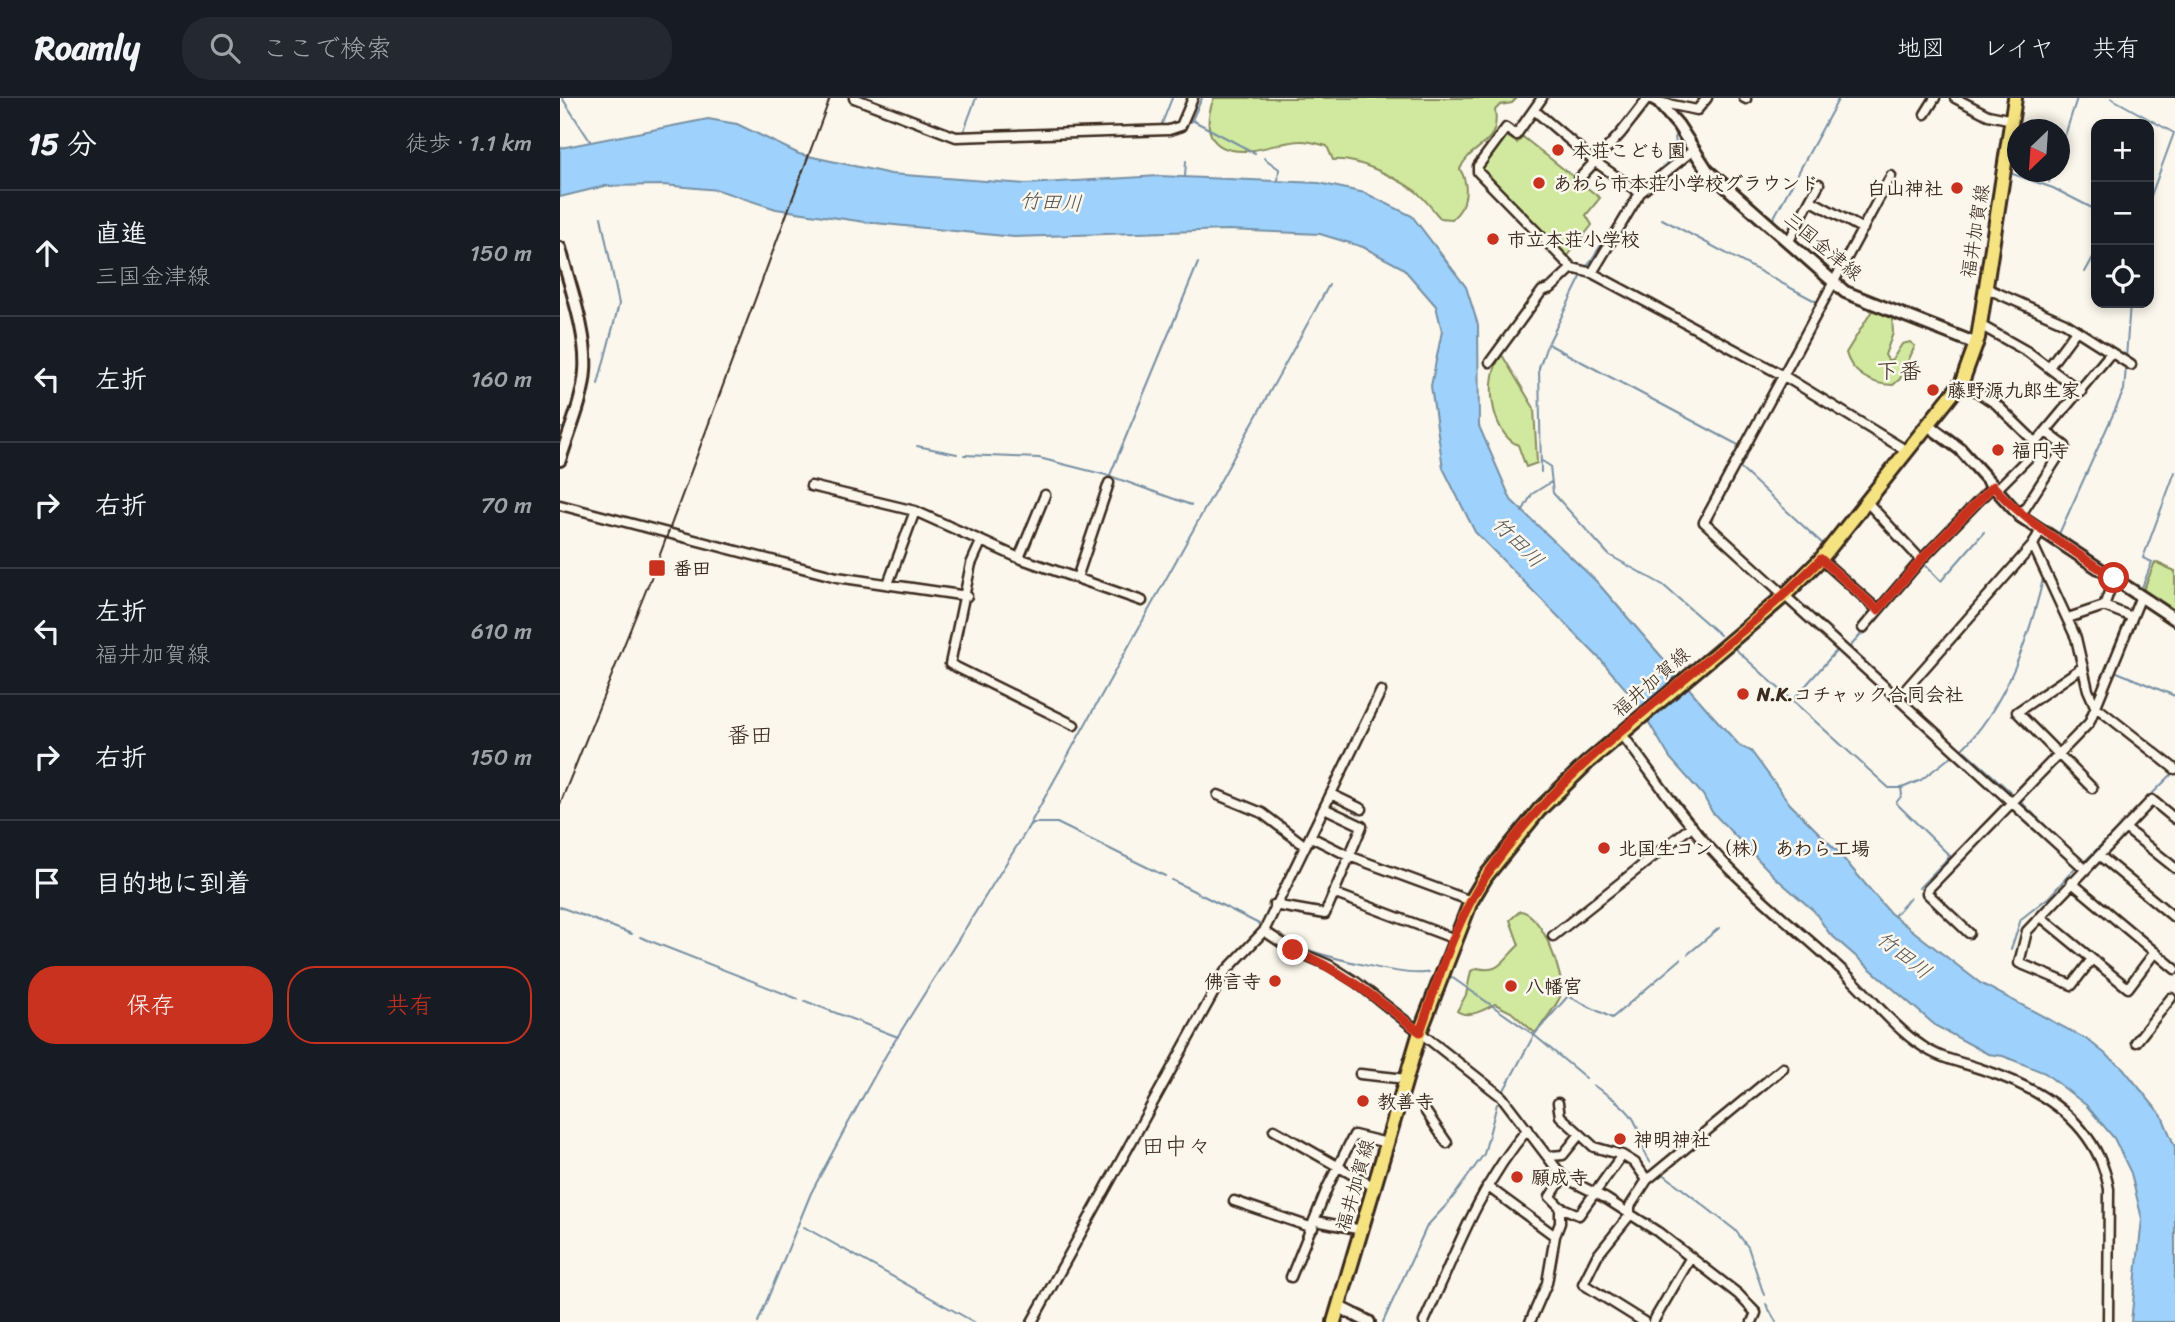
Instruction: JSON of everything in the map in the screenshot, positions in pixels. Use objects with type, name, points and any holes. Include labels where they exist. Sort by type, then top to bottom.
[{"type":"main road","name":"福井加賀線","points":[[2012,119],[2015,98]]},
{"type":"main road","name":"三国金津線","points":[[1652,99],[1678,125],[1692,151],[1707,170],[1845,292],[1977,344]]},
{"type":"main road","name":"福井加賀線","points":[[1334,1322],[1420,1032],[1471,901],[1486,876],[1540,809],[1621,733],[1784,596],[1821,559],[1962,382],[1977,344],[2007,152]]},
{"type":"main road","points":[[560,248],[577,313],[585,369],[580,399],[560,460]]},
{"type":"main road","points":[[1929,426],[1960,449],[2020,516],[2175,619]]},
{"type":"main road","points":[[1339,1307],[1369,1322]]},
{"type":"street","points":[[854,98],[956,137],[1169,130],[1181,126],[1193,98]]},
{"type":"street","points":[[1542,98],[1516,135],[1506,128],[1478,166],[1478,172],[1572,268],[1592,273],[1784,376],[1907,452]]},
{"type":"street","points":[[1578,180],[1652,99],[1682,109],[1697,110],[1707,98]]},
{"type":"street","points":[[1925,114],[1935,98]]},
{"type":"street","points":[[1955,98],[1988,115],[2007,119]]},
{"type":"street","points":[[1678,125],[1682,109]]},
{"type":"street","points":[[1534,110],[1594,161],[1640,193]]},
{"type":"street","points":[[1592,273],[1640,193],[1692,151]]},
{"type":"street","points":[[1891,176],[1704,522],[2012,799],[2085,869]]},
{"type":"street","points":[[1789,241],[1819,184]]},
{"type":"street","points":[[1810,200],[1863,229]]},
{"type":"street","points":[[1490,362],[1542,290],[1551,288],[1572,268]]},
{"type":"street","points":[[1986,288],[2065,323],[2075,332],[2131,365]]},
{"type":"street","points":[[1980,325],[2049,367],[2081,392]]},
{"type":"street","points":[[2049,367],[2075,332]]},
{"type":"street","points":[[1863,628],[1921,560],[2029,457],[2036,443],[2110,354]]},
{"type":"street","points":[[1962,382],[1996,404],[2036,443]]},
{"type":"street","points":[[2020,516],[2065,446],[2046,432]]},
{"type":"street","points":[[1077,578],[1109,483]]},
{"type":"street","points":[[811,486],[915,511],[1019,558],[1142,601]]},
{"type":"street","points":[[1019,558],[1045,495]]},
{"type":"street","points":[[1867,502],[1921,560]]},
{"type":"street","points":[[560,505],[785,564],[967,596]]},
{"type":"street","points":[[888,584],[915,511]]},
{"type":"street","points":[[1899,697],[2033,545],[2040,531]]},
{"type":"street","points":[[981,542],[971,564],[967,596],[950,664],[1074,725]]},
{"type":"street","points":[[2033,545],[2068,618],[2095,706],[2175,769]]},
{"type":"street","points":[[1821,559],[1878,610]]},
{"type":"street","points":[[2104,606],[2114,578]]},
{"type":"street","points":[[1969,933],[1927,893],[1928,888],[2089,723],[2141,596]]},
{"type":"street","points":[[2068,618],[2104,606],[2132,617]]},
{"type":"street","points":[[2083,667],[2017,712],[2092,788]]},
{"type":"street","points":[[1032,1322],[1225,972],[1264,931],[1274,905],[1304,845],[1311,837],[1381,691]]},
{"type":"street","points":[[1621,733],[1692,826],[1730,869],[1923,1047],[1946,1059],[2024,1083],[2054,1102],[2074,1121],[2098,1153],[2109,1189],[2108,1322]]},
{"type":"street","points":[[1331,794],[1362,809]]},
{"type":"street","points":[[1218,795],[1262,813],[1304,845]]},
{"type":"street","points":[[2092,959],[2072,985],[2019,963],[2026,930],[2152,800],[2175,818]]},
{"type":"street","points":[[1274,905],[1325,914],[1362,826],[1324,808]]},
{"type":"street","points":[[1553,936],[1692,826]]},
{"type":"street","points":[[2125,828],[2175,868]]},
{"type":"street","points":[[1311,837],[1349,856],[1471,901]]},
{"type":"street","points":[[2099,856],[2175,918]]},
{"type":"street","points":[[2071,882],[2175,969]]},
{"type":"street","points":[[1334,893],[1455,939]]},
{"type":"street","points":[[2041,917],[2128,988],[2155,952]]},
{"type":"street","points":[[1264,931],[1293,950],[1329,965],[1347,976],[1493,1089],[1550,1156],[1563,1177],[1594,1192],[1691,1257],[1756,1313],[1752,1322]]},
{"type":"street","points":[[2136,1042],[2174,997]]},
{"type":"street","points":[[1642,1321],[1583,1284],[1597,1256],[1630,1215],[1630,1206],[1647,1180],[1783,1068]]},
{"type":"street","points":[[1360,1074],[1406,1079]]},
{"type":"street","points":[[1558,1103],[1560,1116],[1594,1147],[1607,1148],[1635,1163],[1647,1180]]},
{"type":"street","points":[[1426,1112],[1447,1143]]},
{"type":"street","points":[[1424,1322],[1487,1186],[1506,1154],[1528,1129]]},
{"type":"street","points":[[1274,1130],[1374,1187]]},
{"type":"street","points":[[1550,1156],[1563,1155],[1580,1134]]},
{"type":"street","points":[[1291,1277],[1315,1224],[1328,1186],[1354,1135],[1387,1143]]},
{"type":"street","points":[[1563,1177],[1550,1197],[1560,1208],[1579,1215],[1622,1155]]},
{"type":"street","points":[[1487,1186],[1555,1236]]},
{"type":"street","points":[[1234,1201],[1315,1224],[1362,1230]]},
{"type":"street","points":[[1530,1322],[1547,1283],[1555,1236],[1560,1223],[1560,1208]]},
{"type":"street","points":[[1653,1322],[1691,1257]]},
{"type":"green space","points":[[1214,98],[1517,98],[1495,110],[1494,131],[1460,169],[1465,183],[1465,196],[1461,208],[1452,219],[1440,218],[1418,193],[1385,174],[1353,162],[1333,160],[1327,146],[1303,141],[1245,151],[1223,147],[1211,135],[1209,127]]},
{"type":"green space","name":"あわら市本荘小学校グラウンド","points":[[1507,136],[1517,143],[1523,137],[1600,198],[1586,215],[1592,225],[1567,257],[1482,169]]},
{"type":"green space","points":[[1873,309],[1892,318],[1893,333],[1885,355],[1888,360],[1892,360],[1902,344],[1910,342],[1915,346],[1900,379],[1893,385],[1864,377],[1852,366],[1846,353]]},
{"type":"green space","points":[[1502,355],[1534,408],[1537,463],[1526,467],[1518,445],[1501,429],[1493,403],[1493,376]]},
{"type":"green space","points":[[2155,562],[2175,571],[2175,615],[2143,591]]},
{"type":"green space","points":[[1520,911],[1536,921],[1543,933],[1555,960],[1561,985],[1557,1002],[1535,1033],[1511,1012],[1495,1004],[1471,1014],[1457,1011],[1466,995],[1471,971],[1496,967],[1519,945],[1510,920]]},
{"type":"water","name":"竹田川","points":[[708,119],[737,124],[799,154],[891,174],[1026,184],[1159,176],[1319,183],[1365,193],[1412,216],[1466,287],[1478,325],[1479,426],[1511,500],[1596,581],[1740,746],[1751,751],[1790,804],[1837,851],[1890,913],[1980,983],[2088,1040],[2123,1068],[2162,1116],[2175,1147],[2175,1322],[2131,1322],[2142,1219],[2131,1173],[2114,1138],[2086,1105],[2045,1073],[2003,1056],[1988,1054],[1936,1026],[1829,933],[1814,911],[1777,879],[1712,812],[1703,795],[1670,758],[1636,701],[1600,659],[1475,532],[1443,468],[1431,386],[1442,331],[1436,306],[1403,268],[1363,247],[1320,234],[1228,230],[1014,237],[865,222],[776,209],[718,190],[663,185],[605,186],[560,197],[560,148]]},
{"type":"waterway","points":[[562,98],[590,141]]},
{"type":"waterway","points":[[963,133],[976,98]]},
{"type":"waterway","points":[[1161,126],[1172,98]]},
{"type":"waterway","points":[[1191,122],[1202,98]]},
{"type":"waterway","points":[[1732,185],[1773,219],[1839,98]]},
{"type":"waterway","points":[[2070,120],[2077,98]]},
{"type":"waterway","points":[[2111,98],[2174,133],[2154,187]]},
{"type":"waterway","points":[[1192,120],[1255,153]]},
{"type":"waterway","points":[[1638,189],[1677,154],[1674,128]]},
{"type":"waterway","points":[[960,140],[1161,134]]},
{"type":"waterway","points":[[1264,158],[1279,169],[1278,181]]},
{"type":"waterway","points":[[1185,177],[1186,161]]},
{"type":"waterway","points":[[2036,182],[2091,207]]},
{"type":"waterway","points":[[1586,268],[1635,194]]},
{"type":"waterway","points":[[598,384],[619,304],[601,217]]},
{"type":"waterway","points":[[1662,219],[1817,302]]},
{"type":"waterway","points":[[2085,272],[2091,261]]},
{"type":"waterway","points":[[1110,475],[1198,263]]},
{"type":"waterway","points":[[1541,472],[1539,368],[1583,273]]},
{"type":"waterway","points":[[758,1322],[811,1193],[844,1131],[886,1055],[1025,833],[1329,285]]},
{"type":"waterway","points":[[2126,358],[2130,308]]},
{"type":"waterway","points":[[1550,345],[1740,446]]},
{"type":"waterway","points":[[2059,534],[2124,390],[2126,367]]},
{"type":"waterway","points":[[917,446],[957,454]]},
{"type":"waterway","points":[[1749,451],[1740,468],[1824,545]]},
{"type":"waterway","points":[[964,455],[1039,458],[1110,476],[1191,505]]},
{"type":"waterway","points":[[1542,461],[1550,466],[1553,493],[1609,555],[1663,585],[1720,635]]},
{"type":"waterway","points":[[2141,590],[2152,562],[2143,558],[2175,472]]},
{"type":"waterway","points":[[1522,512],[1532,494],[1551,482]]},
{"type":"waterway","points":[[1900,591],[1924,564],[1941,581],[1984,532]]},
{"type":"waterway","points":[[1962,749],[1992,711],[2015,668],[2032,622],[2044,575]]},
{"type":"waterway","points":[[1849,648],[1863,632]]},
{"type":"waterway","points":[[1733,647],[1889,788],[1901,788],[1902,795],[1896,803],[1950,856],[1919,888]]},
{"type":"waterway","points":[[1793,700],[1838,649]]},
{"type":"waterway","points":[[2117,672],[2175,696]]},
{"type":"waterway","points":[[1965,751],[2013,794]]},
{"type":"waterway","points":[[1902,788],[1921,780],[1953,755]]},
{"type":"waterway","points":[[2084,862],[2172,774]]},
{"type":"waterway","points":[[2019,800],[2077,856]]},
{"type":"waterway","points":[[1027,829],[1033,823],[1057,823],[1165,876]]},
{"type":"waterway","points":[[2011,949],[2021,919],[2049,897],[2074,869]]},
{"type":"waterway","points":[[1172,880],[1259,924]]},
{"type":"waterway","points":[[1894,916],[1910,898]]},
{"type":"waterway","points":[[560,907],[632,934]]},
{"type":"waterway","points":[[1688,954],[1719,928]]},
{"type":"waterway","points":[[1270,929],[1293,944],[1340,959],[1403,972],[1429,972]]},
{"type":"waterway","points":[[640,937],[798,999]]},
{"type":"waterway","points":[[1503,1092],[1534,1035],[1568,996],[1612,1018],[1681,959]]},
{"type":"waterway","points":[[1447,974],[1534,1035],[1586,1078]]},
{"type":"waterway","points":[[805,1001],[898,1037]]},
{"type":"waterway","points":[[1593,1085],[1617,1102],[1633,1118],[1650,1162]]},
{"type":"waterway","points":[[1383,1322],[1427,1226],[1451,1200],[1484,1154],[1497,1104]]},
{"type":"waterway","points":[[1662,1173],[1735,1230],[1748,1247],[1764,1295]]},
{"type":"waterway","points":[[804,1227],[974,1322]]},
{"type":"waterway","points":[[1766,1304],[1776,1322]]},
{"type":"railway","points":[[560,804],[655,568],[830,98]]},
{"type":"place","name":"本荘こども園","points":[[1558,150]]},
{"type":"place","name":"あわら市本荘小学校グラウンド","points":[[1539,183]]},
{"type":"place","name":"白山神社","points":[[1957,188]]},
{"type":"place","name":"市立本荘小学校","points":[[1493,239]]},
{"type":"place","name":"藤野源九郎生家","points":[[1933,390]]},
{"type":"place","name":"福円寺","points":[[1998,450]]},
{"type":"place","name":"番田","points":[[657,568]]},
{"type":"place","name":"N.K.コチャック合同会社","points":[[1743,694]]},
{"type":"place","name":"北国生コン（株） あわら工場","points":[[1604,848]]},
{"type":"place","name":"佛言寺","points":[[1275,981]]},
{"type":"place","name":"八幡宮","points":[[1511,986]]},
{"type":"place","name":"教善寺","points":[[1363,1101]]},
{"type":"place","name":"神明神社","points":[[1620,1139]]},
{"type":"place","name":"願成寺","points":[[1517,1177]]},
{"type":"district","name":"下番","points":[[1899,371]]},
{"type":"district","name":"番田","points":[[750,735]]},
{"type":"district","name":"田中々","points":[[1176,1146]]},
{"type":"route","points":[[1293,950],[1329,965],[1356,982],[1420,1032],[1437,981],[1471,901],[1486,876],[1540,809],[1587,763],[1784,596],[1821,559],[1878,610],[1921,560],[1993,486],[2020,516],[2114,578]]}]
